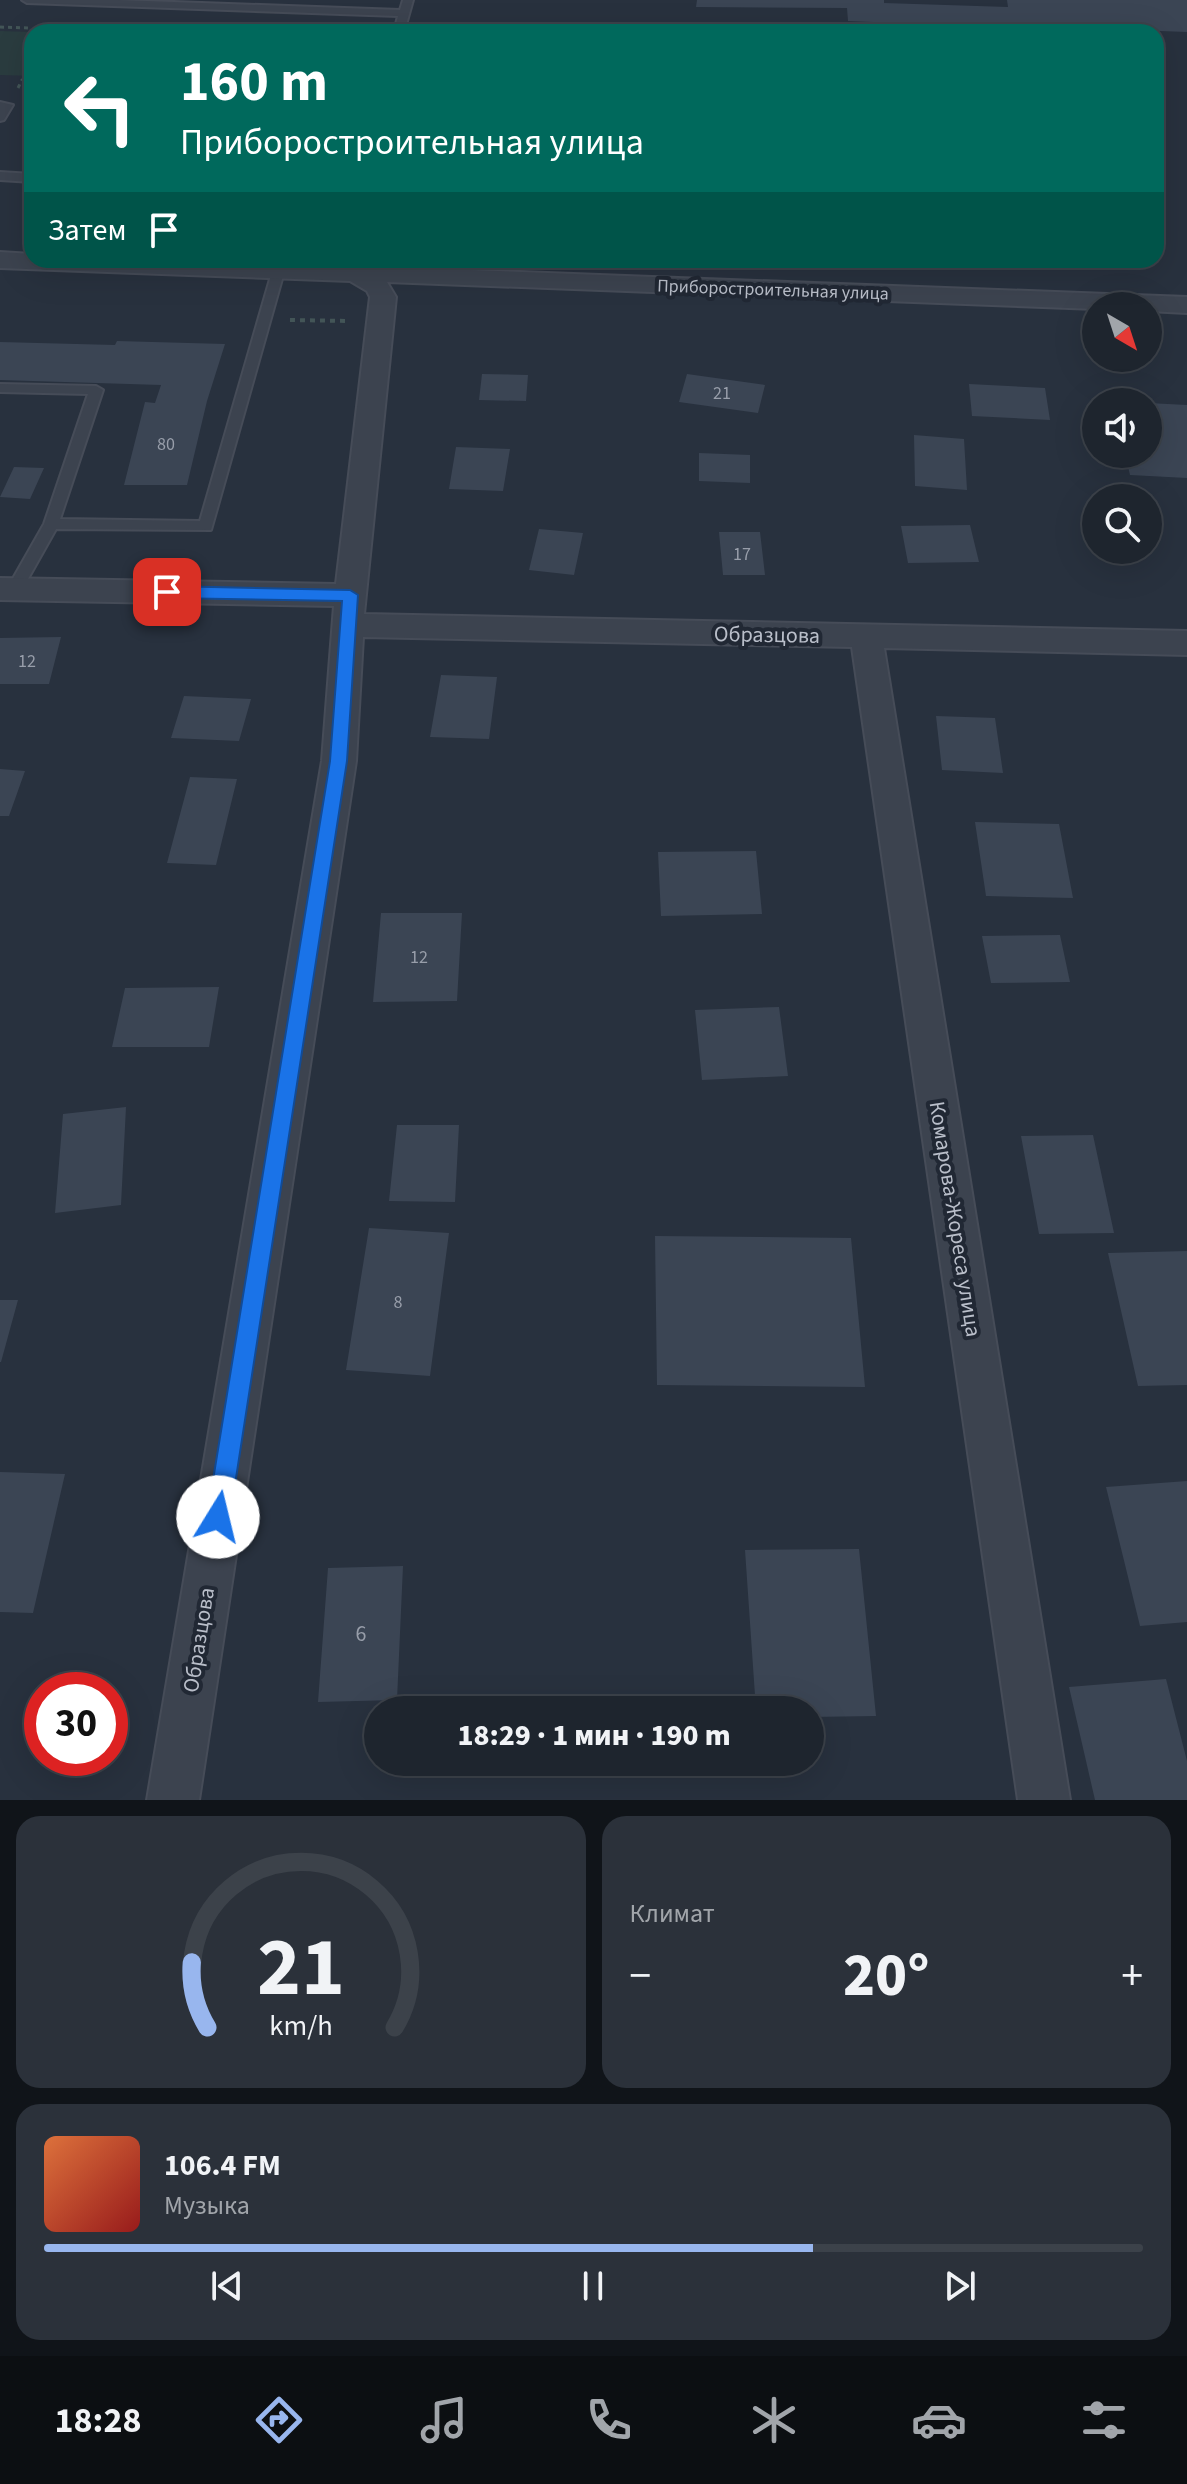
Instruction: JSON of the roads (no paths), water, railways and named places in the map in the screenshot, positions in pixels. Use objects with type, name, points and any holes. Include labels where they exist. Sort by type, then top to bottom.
[{"type":"street","name":"Приборостроительная улица","points":[[0,260],[24,261]]},
{"type":"street","name":"Приборостроительная улица","points":[[185,268],[1187,305]]},
{"type":"street","points":[[8,589],[349,610],[383,297],[377,286],[359,276]]},
{"type":"street","name":"Образцова","points":[[173,1800],[339,761],[349,610],[866,637],[1187,643]]},
{"type":"street","name":"Комарова-Жореса улица","points":[[866,637],[1044,1800]]},
{"type":"lane","points":[[27,0],[222,4],[405,13]]},
{"type":"lane","points":[[402,24],[408,0]]},
{"type":"lane","points":[[0,105],[7,105],[0,118]]},
{"type":"lane","points":[[0,176],[24,178]]},
{"type":"lane","points":[[51,524],[206,526],[278,272]]},
{"type":"lane","points":[[0,388],[96,390],[51,524],[8,589]]}]
